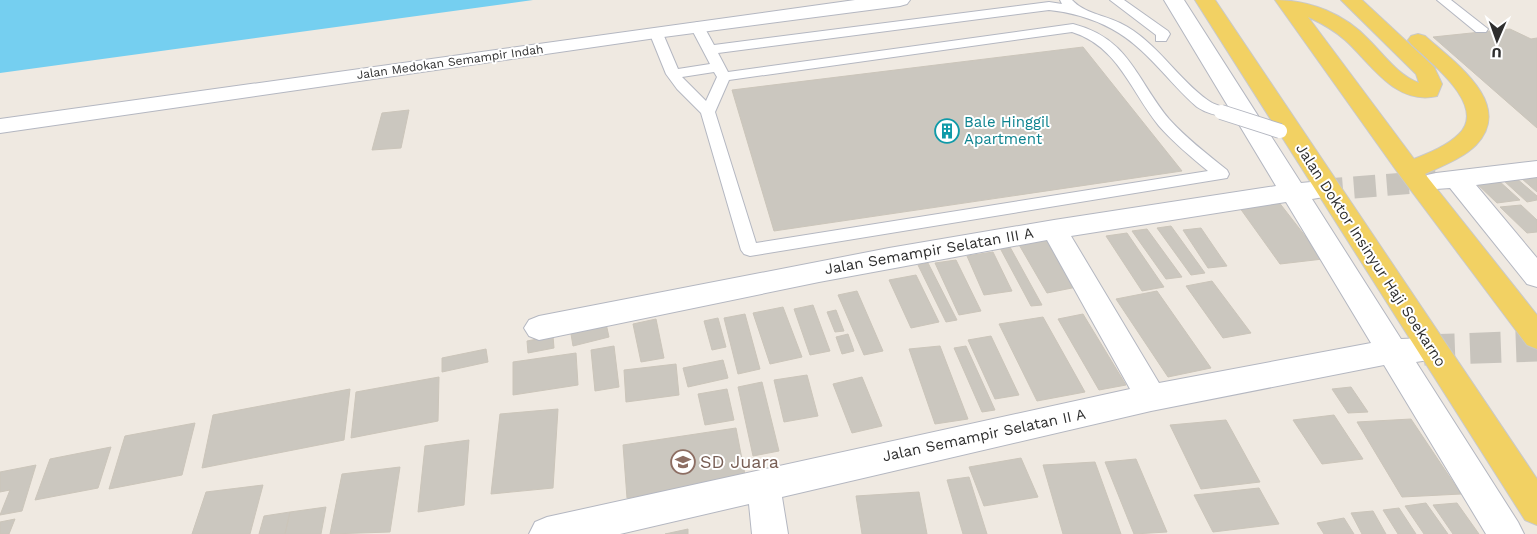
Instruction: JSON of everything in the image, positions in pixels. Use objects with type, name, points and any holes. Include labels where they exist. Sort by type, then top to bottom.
[{"type":"main road","points":[[1287,2],[1337,24],[1353,36],[1398,82],[1414,91],[1429,92],[1431,84],[1426,72],[1351,0]]},
{"type":"main road","points":[[1374,0],[1474,96],[1480,114],[1476,128],[1468,139],[1410,172]]},
{"type":"main road","name":"Jalan Doktor Insinyur Haji Soekarno","points":[[1207,2],[1287,133],[1537,510]]},
{"type":"main road","points":[[1287,2],[1410,172],[1537,337]]},
{"type":"street","name":"Jalan Medokan Semampir Indah","points":[[0,126],[697,26],[900,0]]},
{"type":"street","points":[[1174,0],[1506,534]]},
{"type":"street","points":[[1537,169],[1447,180],[1537,277]]},
{"type":"street","name":"Jalan Semampir Selatan III A","points":[[540,328],[767,280],[1054,229],[1294,192],[1321,190]]},
{"type":"street","points":[[1054,229],[1151,398]]},
{"type":"street","name":"Jalan Semampir Selatan II A","points":[[547,534],[1151,398],[1391,351],[1424,350]]},
{"type":"street","points":[[763,484],[770,534]]},
{"type":"lane","points":[[1116,0],[1163,34],[1161,38]]},
{"type":"lane","points":[[1443,0],[1481,29]]},
{"type":"lane","points":[[709,50],[1069,4],[1116,26],[1144,44],[1204,105],[1287,133]]},
{"type":"lane","points":[[697,26],[721,72],[708,112]]},
{"type":"lane","points":[[656,32],[673,74],[682,86],[708,112],[750,250],[1221,174],[1164,122],[1114,49],[1088,30],[1074,28],[878,56],[721,72],[673,74]]},
{"type":"lane","points":[[863,30],[878,56]]},
{"type":"water","points":[[0,0],[533,0],[0,73]]},
{"type":"building","points":[[1510,29],[1531,39],[1537,38],[1537,128],[1433,37]]},
{"type":"building","name":"Bale Hinggil Apartment","points":[[1083,47],[1182,171],[774,231],[732,90]]},
{"type":"building","points":[[409,110],[401,148],[372,150],[382,113]]},
{"type":"building","points":[[1537,175],[1537,192],[1521,178]]},
{"type":"building","points":[[1516,178],[1537,196],[1537,200],[1527,202],[1503,180]]},
{"type":"building","points":[[1498,180],[1520,200],[1497,203],[1475,182]]},
{"type":"building","points":[[1278,201],[1323,259],[1280,264],[1237,204]]},
{"type":"building","points":[[1521,205],[1537,220],[1537,232],[1527,233],[1500,207]]},
{"type":"building","points":[[1171,226],[1205,273],[1191,275],[1157,228]]},
{"type":"building","points":[[1201,228],[1227,266],[1208,268],[1183,230]]},
{"type":"building","points":[[1147,229],[1182,277],[1166,279],[1132,231]]},
{"type":"building","points":[[1127,233],[1164,287],[1142,291],[1106,236]]},
{"type":"building","points":[[1046,239],[1077,287],[1047,293],[1018,243]]},
{"type":"building","points":[[1010,247],[1042,305],[1031,306],[1000,248]]},
{"type":"building","points":[[993,252],[1012,291],[984,295],[967,256]]},
{"type":"building","points":[[956,260],[981,311],[959,315],[935,263]]},
{"type":"building","points":[[928,263],[957,320],[946,322],[918,265]]},
{"type":"building","points":[[916,275],[939,322],[911,328],[889,280]]},
{"type":"building","points":[[1212,281],[1251,333],[1223,338],[1186,286]]},
{"type":"building","points":[[857,291],[883,351],[864,355],[838,295]]},
{"type":"building","points":[[1157,291],[1211,368],[1168,377],[1116,299]]},
{"type":"building","points":[[813,305],[830,351],[810,355],[794,309]]},
{"type":"building","points":[[783,307],[802,357],[770,364],[753,313]]},
{"type":"building","points":[[836,310],[844,331],[835,332],[827,312]]},
{"type":"building","points":[[745,314],[760,369],[738,374],[724,318]]},
{"type":"building","points":[[1083,314],[1126,385],[1099,390],[1058,319]]},
{"type":"building","points":[[1043,317],[1085,392],[1037,401],[999,324]]},
{"type":"building","points":[[718,318],[726,347],[712,350],[704,321]]},
{"type":"building","points":[[605,319],[609,337],[573,346],[570,328]]},
{"type":"building","points":[[656,319],[664,358],[641,362],[633,324]]},
{"type":"building","points":[[848,334],[854,351],[842,354],[836,337]]},
{"type":"building","points":[[553,336],[554,348],[528,353],[527,341]]},
{"type":"building","points":[[991,336],[1019,395],[995,399],[968,340]]},
{"type":"building","points":[[614,346],[619,387],[595,391],[591,350]]},
{"type":"building","points":[[940,346],[968,419],[935,424],[909,349]]},
{"type":"building","points":[[966,346],[995,410],[982,412],[954,348]]},
{"type":"building","points":[[486,349],[488,362],[442,372],[442,358]]},
{"type":"building","points":[[576,353],[578,385],[513,395],[513,362]]},
{"type":"building","points":[[723,360],[728,378],[688,387],[683,368]]},
{"type":"building","points":[[676,364],[679,395],[626,402],[624,370]]},
{"type":"building","points":[[807,375],[818,416],[784,422],[774,380]]},
{"type":"building","points":[[439,377],[438,421],[351,438],[356,392]]},
{"type":"building","points":[[862,377],[882,426],[852,433],[833,384]]},
{"type":"building","points":[[762,382],[779,451],[753,456],[738,387]]},
{"type":"building","points":[[1351,387],[1368,412],[1348,413],[1332,389]]},
{"type":"building","points":[[350,389],[344,440],[202,468],[213,415]]},
{"type":"building","points":[[727,389],[734,420],[705,425],[698,394]]},
{"type":"building","points":[[558,409],[553,488],[491,494],[500,414]]},
{"type":"building","points":[[1334,415],[1363,459],[1322,464],[1293,420]]},
{"type":"building","points":[[1411,419],[1461,494],[1402,497],[1357,422]]},
{"type":"building","points":[[1226,420],[1260,482],[1201,489],[1170,425]]},
{"type":"building","points":[[195,423],[182,475],[109,489],[125,436]]},
{"type":"building","name":"SD Juara","points":[[736,428],[746,480],[627,498],[623,445]]},
{"type":"building","points":[[469,440],[464,505],[418,512],[425,446]]},
{"type":"building","points":[[111,447],[98,488],[35,500],[50,459]]},
{"type":"building","points":[[1021,458],[1038,497],[984,506],[969,467]]},
{"type":"building","points":[[1136,459],[1167,532],[1134,534],[1105,462]]},
{"type":"building","points":[[1095,462],[1121,534],[1063,534],[1043,465]]},
{"type":"building","points":[[36,465],[22,511],[0,515],[10,490],[0,492],[0,472]]},
{"type":"building","points":[[400,467],[390,532],[330,534],[342,474]]},
{"type":"building","points":[[969,477],[987,534],[963,534],[947,480]]},
{"type":"building","points":[[263,485],[250,534],[192,534],[206,492]]},
{"type":"building","points":[[1259,488],[1279,524],[1213,532],[1194,495]]},
{"type":"building","points":[[919,492],[927,534],[862,534],[856,496]]},
{"type":"building","points":[[1426,503],[1448,534],[1424,534],[1405,506]]},
{"type":"building","points":[[1457,503],[1479,534],[1453,534],[1433,505]]},
{"type":"building","points":[[326,507],[321,534],[285,534],[290,512]]},
{"type":"building","points":[[1399,508],[1416,534],[1398,534],[1383,510]]},
{"type":"building","points":[[1373,511],[1386,534],[1362,534],[1351,513]]},
{"type":"building","points":[[290,512],[285,534],[259,534],[264,516]]},
{"type":"building","points":[[1344,518],[1354,534],[1324,534],[1317,523]]},
{"type":"building","points":[[15,519],[9,534],[0,534],[0,522]]},
{"type":"building","points":[[688,529],[688,534],[665,534]]},
{"type":"tunnel","points":[[1321,190],[1436,181]]},
{"type":"tunnel","points":[[1424,350],[1537,346]]},
{"type":"place","name":"Bale Hinggil Apartment","points":[[947,131]]},
{"type":"place","name":"SD Juara","points":[[683,462]]}]
